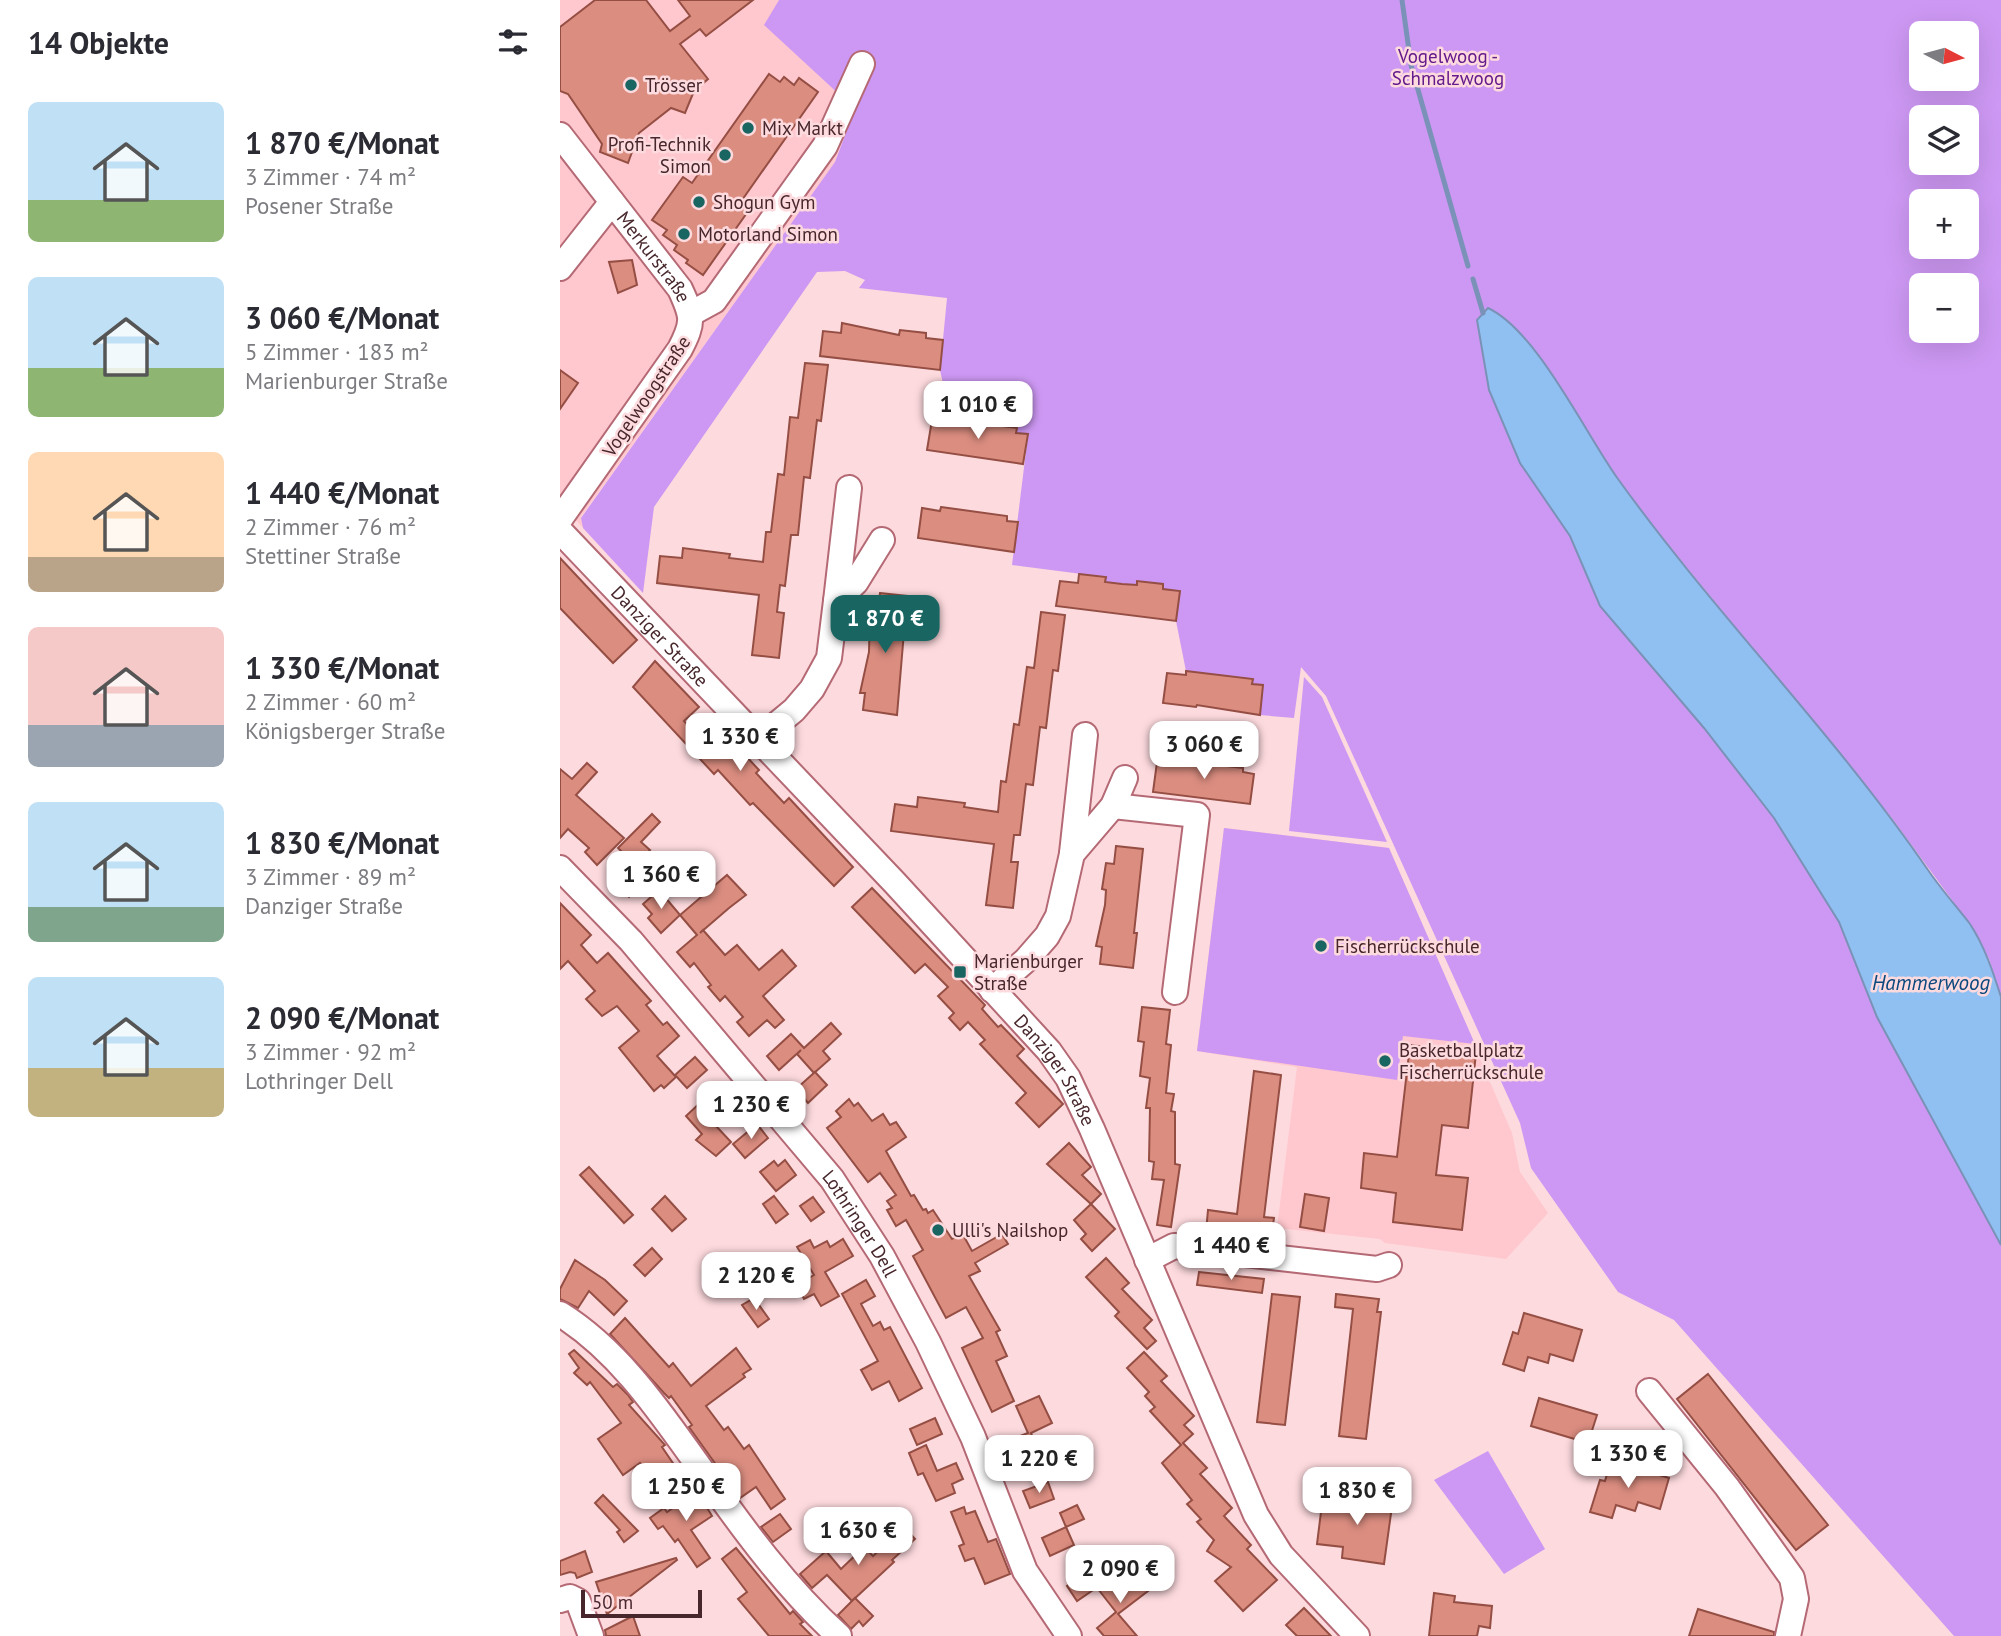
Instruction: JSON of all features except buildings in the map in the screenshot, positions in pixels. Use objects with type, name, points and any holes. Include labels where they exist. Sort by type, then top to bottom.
[{"type":"street","name":"Vogelwoogstraße","points":[[560,519],[680,349],[691,329],[692,313],[714,301],[825,146],[862,64]]},
{"type":"street","name":"Merkurstraße","points":[[560,135],[680,289],[692,313]]},
{"type":"street","name":"Merkurstraße","points":[[560,268],[612,202]]},
{"type":"street","points":[[759,739],[794,710],[812,690],[829,658],[849,488]]},
{"type":"street","name":"Danziger Straße","points":[[560,531],[1027,1025],[1068,1078],[1256,1515],[1281,1555],[1357,1636]]},
{"type":"street","points":[[836,601],[856,582],[882,540]]},
{"type":"street","points":[[992,990],[1026,960],[1047,936],[1058,916],[1072,854],[1086,736]]},
{"type":"street","points":[[1072,854],[1113,806],[1125,778]]},
{"type":"street","points":[[1113,806],[1197,815],[1175,992]]},
{"type":"street","name":"Lothringer Dell","points":[[560,868],[631,941],[832,1179],[882,1256],[928,1342],[973,1437],[1025,1571],[1069,1636]]},
{"type":"street","points":[[1147,1260],[1174,1246],[1377,1269],[1390,1265]]},
{"type":"street","points":[[560,1314],[611,1355],[659,1409],[758,1547],[839,1636]]},
{"type":"street","points":[[1649,1391],[1727,1487],[1792,1578],[1796,1599],[1788,1636]]},
{"type":"street","points":[[560,1600],[570,1597],[578,1601],[591,1636]]},
{"type":"shaded area","points":[[560,0],[779,0],[765,25],[855,109],[835,162],[581,517],[583,528],[560,503]]},
{"type":"shaded area","name":"Fischerrückschule","points":[[1224,828],[1389,848],[1512,1133],[1520,1172],[1548,1213],[1506,1259],[1385,1243],[1380,1239],[1277,1228],[1297,1067],[1197,1051]]},
{"type":"green space","name":"Vogelwoog - Schmalzwoog","points":[[779,0],[2001,0],[2001,997],[1989,959],[1971,926],[1891,817],[1651,524],[1594,446],[1567,401],[1520,463],[1570,536],[1600,606],[1704,728],[1774,818],[1839,922],[1877,1017],[2001,1245],[2001,1636],[1954,1636],[1674,1320],[1618,1292],[1531,1168],[1520,1123],[1326,696],[1301,667],[1294,718],[1260,715],[1263,685],[1252,684],[1253,680],[1186,671],[1176,621],[1180,591],[1163,589],[1163,584],[1138,581],[1137,585],[1105,582],[1105,577],[1012,565],[1028,435],[1016,433],[1017,428],[951,419],[940,370],[947,298],[859,288],[865,280],[845,271],[817,272],[654,507],[643,593],[583,528],[581,518],[835,162],[855,109],[764,25]]},
{"type":"green space","points":[[1304,677],[1322,697],[1387,842],[1289,831]]},
{"type":"green space","points":[[1224,828],[1389,848],[1475,1044],[1403,1036],[1397,1080],[1197,1051]]},
{"type":"green space","points":[[1488,1451],[1545,1549],[1504,1574],[1434,1480]]},
{"type":"water","name":"Hammerwoog","points":[[1488,308],[1506,320],[1542,360],[1618,479],[1655,529],[1854,770],[1975,933],[2001,997],[2001,1245],[1877,1017],[1839,922],[1774,818],[1704,728],[1600,606],[1570,536],[1520,463],[1489,390],[1477,320]]},
{"type":"waterway","points":[[1402,0],[1411,65],[1468,266]]},
{"type":"waterway","points":[[1473,279],[1483,313]]},
{"type":"place","name":"Trösser","points":[[631,85]]},
{"type":"place","name":"Mix Markt","points":[[748,128]]},
{"type":"place","name":"Profi-Technik Simon","points":[[725,155]]},
{"type":"place","name":"Shogun Gym","points":[[699,202]]},
{"type":"place","name":"Motorland Simon","points":[[684,234]]},
{"type":"place","name":"Fischerrückschule","points":[[1321,946]]},
{"type":"place","name":"Marienburger Straße","points":[[960,972]]},
{"type":"place","name":"Basketballplatz Fischerrückschule","points":[[1385,1061]]},
{"type":"place","name":"Ulli's Nailshop","points":[[938,1230]]}]
